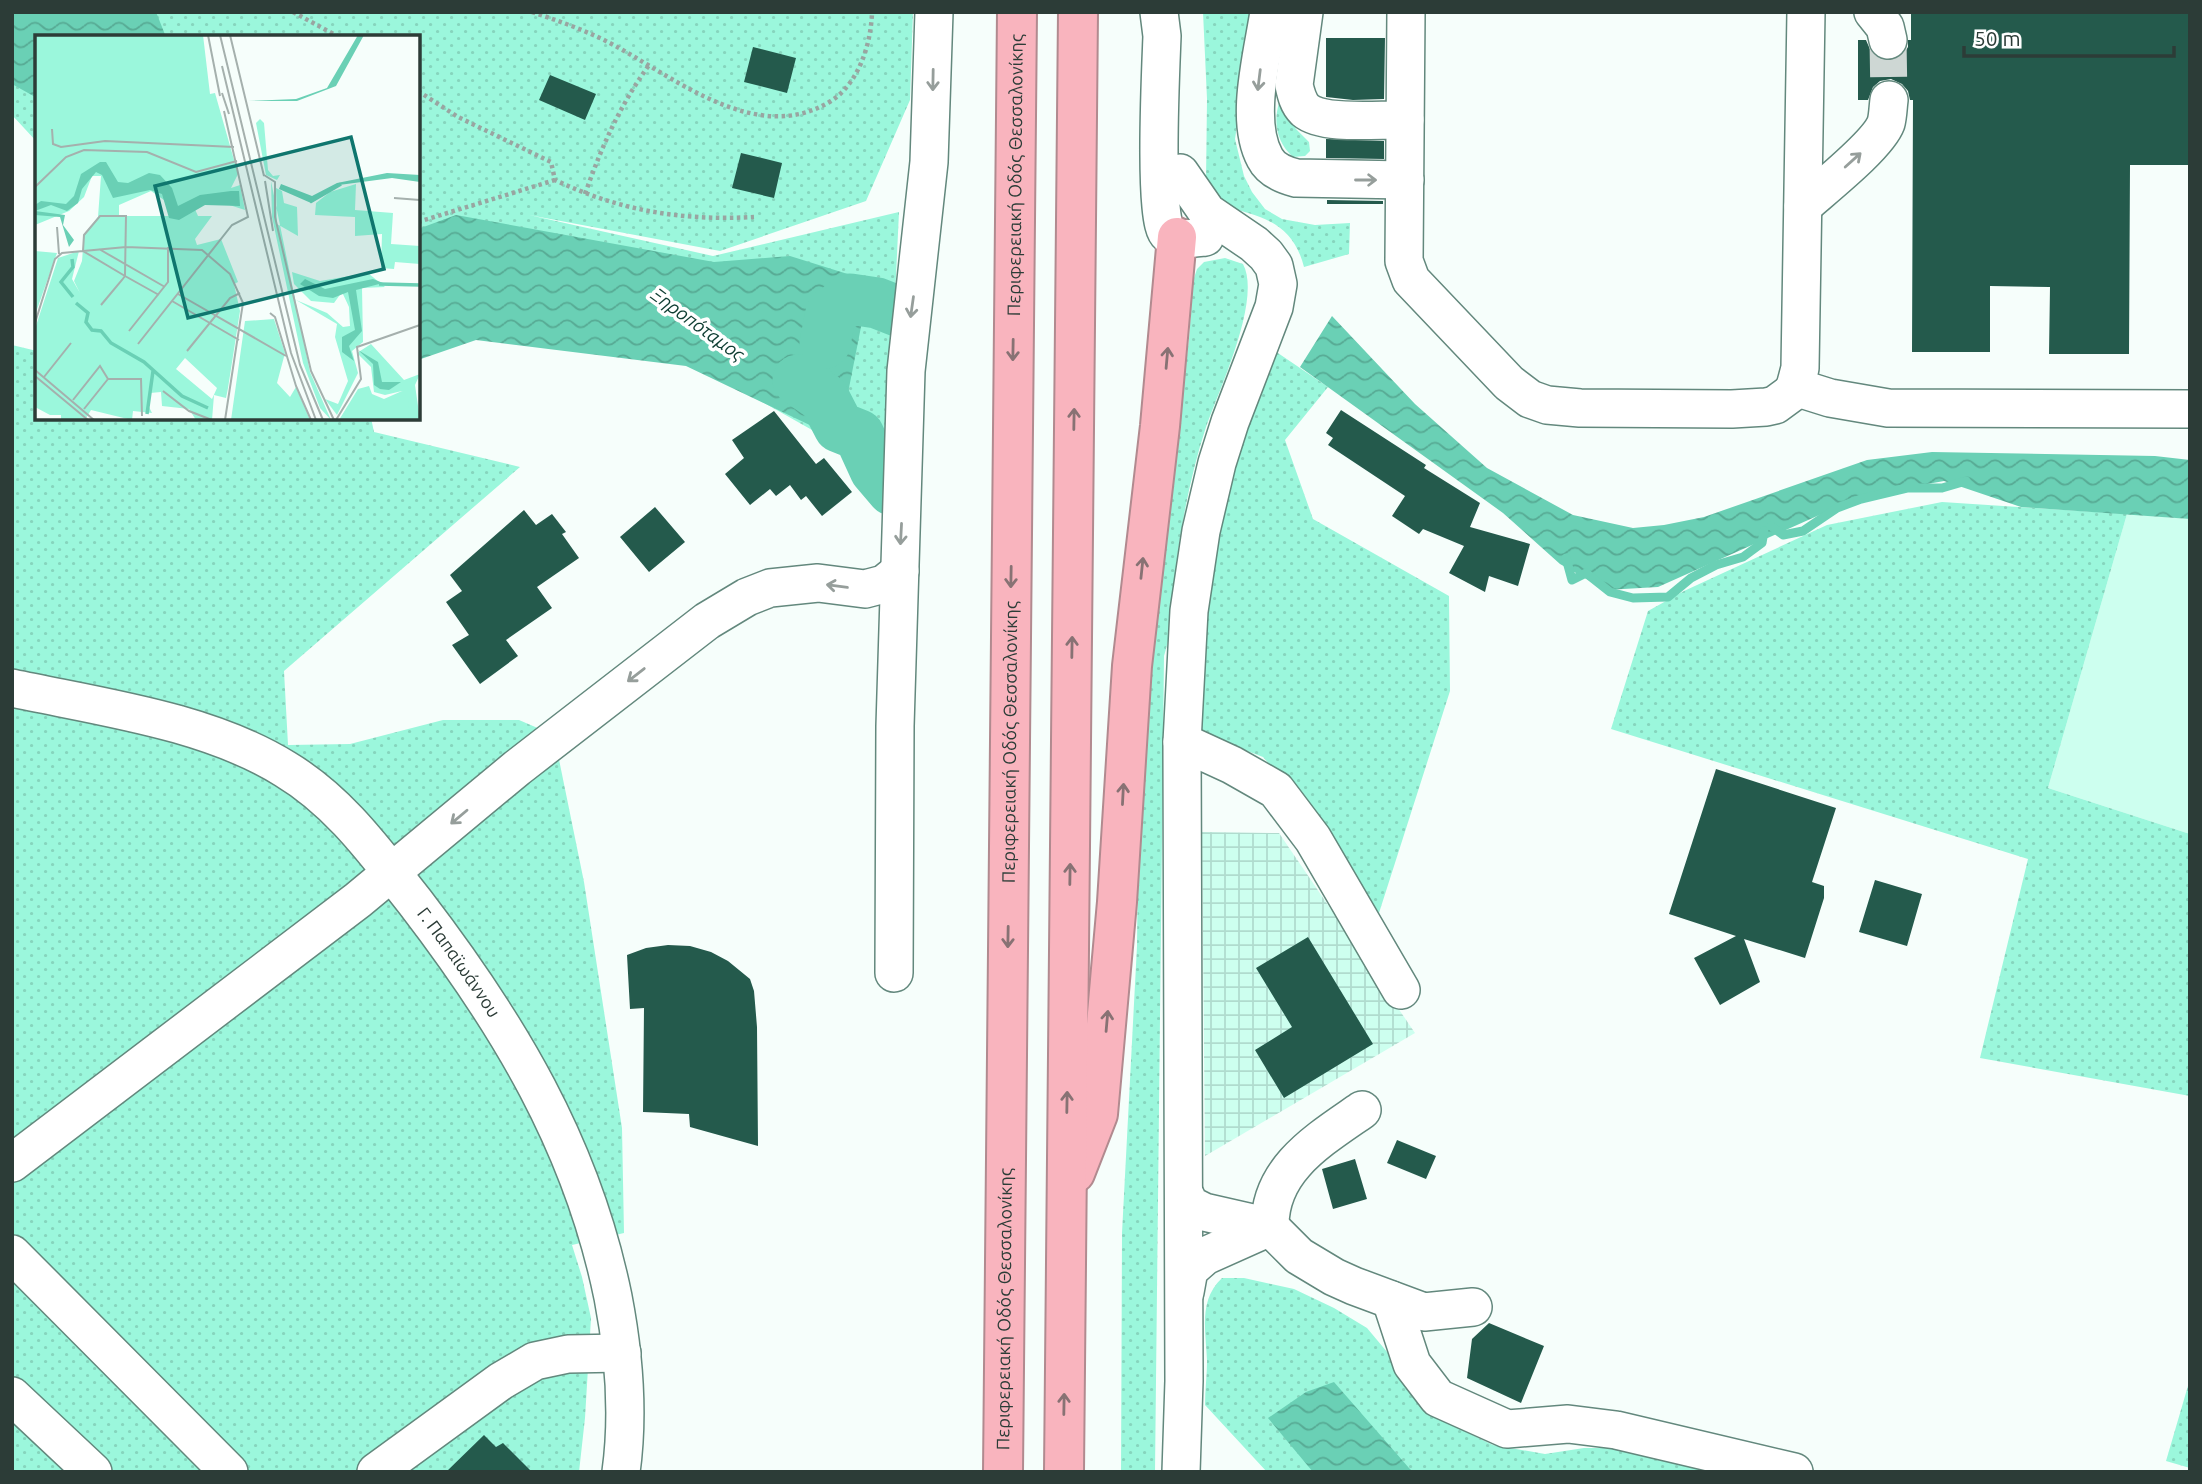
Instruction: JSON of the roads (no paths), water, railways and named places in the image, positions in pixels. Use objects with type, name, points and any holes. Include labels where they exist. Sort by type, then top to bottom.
[{"type":"highway","name":"Περιφερειακή Οδός Θεσσαλονίκης","points":[[1003,1472],[1017,12]]},
{"type":"highway","points":[[1064,1472],[1078,12]]},
{"type":"highway","points":[[1067,1194],[1098,1114],[1117,901],[1132,666],[1162,412],[1177,237]]},
{"type":"street","points":[[894,973],[895,726],[906,371],[929,162],[934,12]]},
{"type":"street","points":[[1159,12],[1159,196],[1164,229],[1168,234],[1177,237],[1241,236]]},
{"type":"street","points":[[1177,237],[1181,12]]},
{"type":"street","points":[[1269,12],[1255,123],[1264,158],[1282,174],[1296,178],[1405,180]]},
{"type":"street","points":[[1304,12],[1294,85],[1296,96],[1303,108],[1309,113],[1326,118],[1405,120]]},
{"type":"street","points":[[1406,12],[1404,261],[1408,276],[1509,383],[1530,399],[1547,405],[1580,408],[1756,408],[1779,403],[1795,387],[1802,353],[1805,12]]},
{"type":"street","points":[[1803,206],[1863,152],[1882,131],[1889,100]]},
{"type":"street","points":[[1180,173],[1207,212],[1254,244],[1274,266],[1278,284],[1278,295],[1217,463],[1201,531],[1188,623],[1182,742],[1184,1419],[1181,1472]]},
{"type":"street","points":[[1795,387],[1830,398],[1888,408],[2190,409]]},
{"type":"street","points":[[12,1163],[391,872],[527,760],[688,635],[731,606],[763,590],[794,584],[818,583],[865,589],[884,584],[900,571]]},
{"type":"street","name":"Γ. Παπαϊωάννου","points":[[12,688],[162,721],[234,742],[254,751],[286,769],[333,805],[356,827],[391,872],[493,1010],[517,1050],[555,1120],[595,1222],[622,1353],[625,1406],[621,1472]]},
{"type":"street","points":[[1182,742],[1232,765],[1276,790],[1313,839],[1401,990]]},
{"type":"street","points":[[1270,1227],[1272,1198],[1283,1177],[1319,1140],[1362,1110]]},
{"type":"street","points":[[1184,1193],[1190,1205],[1204,1212],[1270,1227],[1284,1243],[1314,1265],[1334,1277],[1391,1300],[1424,1312],[1473,1307]]},
{"type":"street","points":[[1184,1296],[1189,1270],[1205,1256],[1270,1227]]},
{"type":"street","points":[[12,1254],[229,1472]]},
{"type":"street","points":[[1391,1300],[1412,1364],[1438,1398],[1507,1429],[1568,1424],[1616,1430],[1794,1472]]},
{"type":"street","points":[[376,1472],[501,1381],[535,1362],[568,1354],[622,1353]]},
{"type":"street","points":[[12,1396],[93,1472]]},
{"type":"water","points":[[12,12],[156,12],[165,35],[35,35],[35,97],[12,84]]},
{"type":"water","points":[[456,215],[714,262],[790,256],[870,281],[839,439],[686,366],[476,340],[420,359],[420,228]]},
{"type":"water","points":[[1332,316],[1415,404],[1487,468],[1573,515],[1633,528],[1664,525],[1704,517],[1867,460],[1932,452],[2155,456],[2190,460],[2190,519],[2021,507],[1944,481],[1862,496],[1658,587],[1606,590],[1560,564],[1503,513],[1300,367]]},
{"type":"water","points":[[1334,1382],[1413,1472],[1313,1472],[1268,1418],[1306,1392]]},
{"type":"waterway","name":"Ξηροπόταμος","points":[[825,343],[831,313],[850,299],[877,303],[900,312]]},
{"type":"waterway","points":[[798,380],[824,398],[839,427],[859,435],[875,470],[892,490]]},
{"type":"waterway","points":[[1771,526],[1783,535],[1803,531],[1837,508],[1861,499],[1907,488],[1942,488],[1966,481]]},
{"type":"waterway","points":[[1566,558],[1572,580],[1586,573],[1610,592],[1633,598],[1668,597],[1691,578],[1716,565],[1743,557],[1762,543],[1764,531]]},
{"type":"tunnel","points":[[1888,40],[1889,100]]}]
